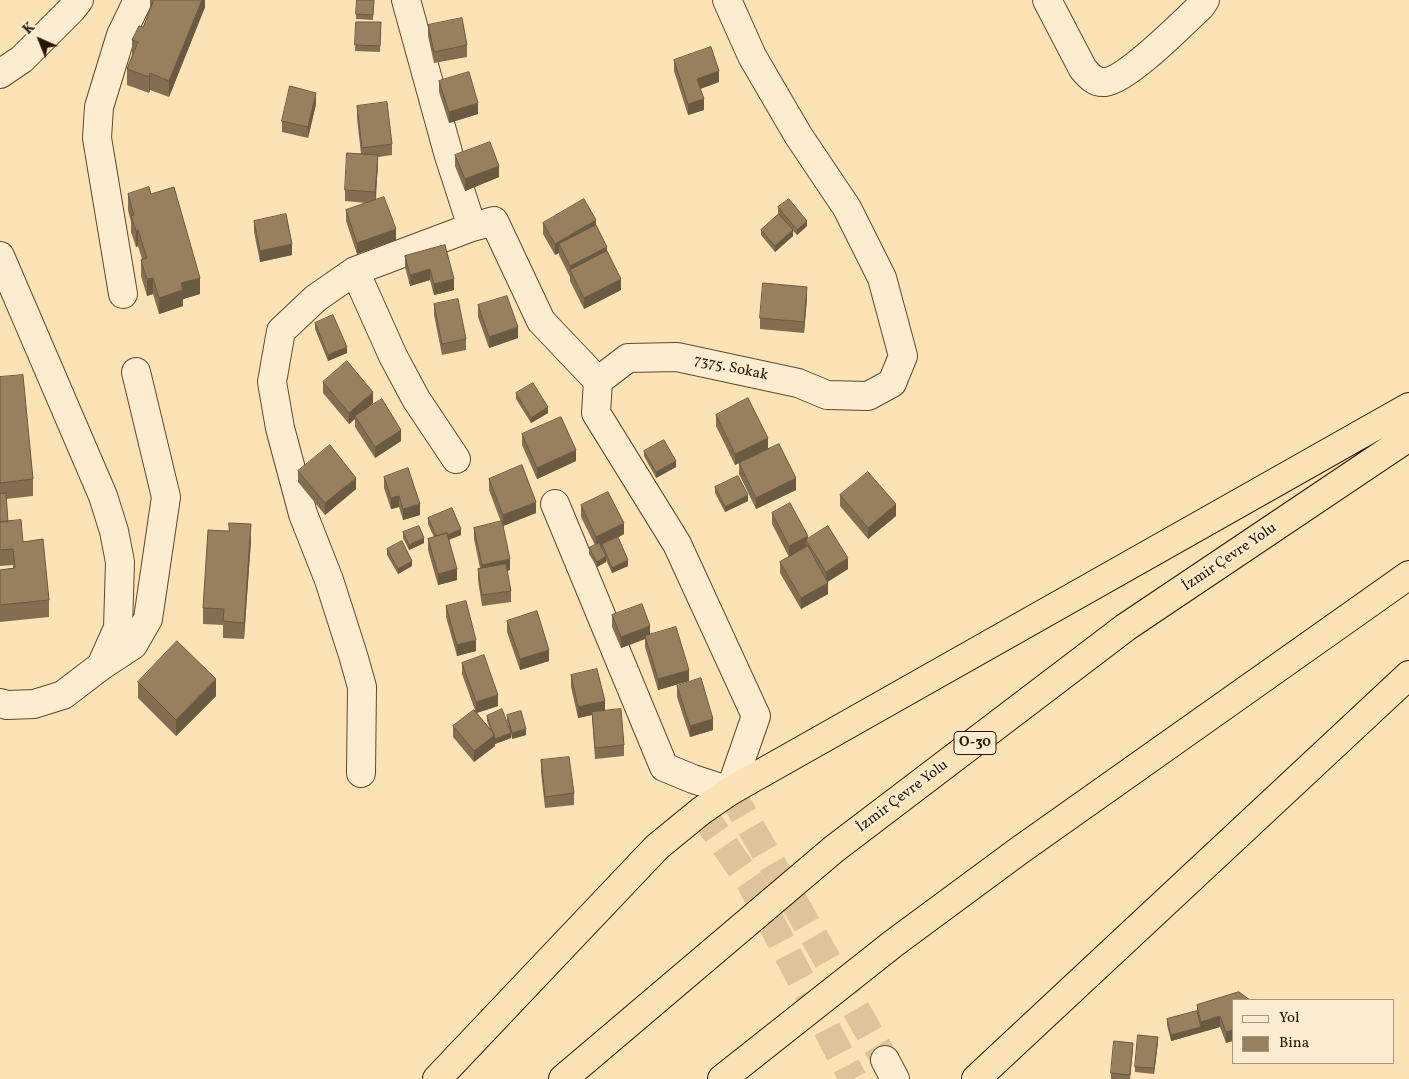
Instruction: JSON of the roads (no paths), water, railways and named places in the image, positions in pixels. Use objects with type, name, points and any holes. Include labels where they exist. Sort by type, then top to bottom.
[{"type":"highway","points":[[437,1079],[657,847],[701,811],[730,791],[1409,407]]},
{"type":"highway","name":"İzmir Çevre Yolu","points":[[563,1079],[834,849],[1126,627],[1409,437]]},
{"type":"highway","points":[[722,1079],[894,943],[1020,850],[1409,575]]},
{"type":"highway","points":[[976,1079],[1409,675]]},
{"type":"street","points":[[0,74],[22,59],[79,0]]},
{"type":"street","points":[[123,294],[97,138],[99,107],[121,35],[138,0]]},
{"type":"street","points":[[406,0],[448,156],[472,227]]},
{"type":"street","name":"7375. Sokak","points":[[598,381],[628,358],[677,358],[798,383],[827,395],[868,396],[892,383],[903,356],[882,278],[847,208],[798,135],[752,56],[727,0]]},
{"type":"street","points":[[1047,0],[1083,69],[1091,78],[1104,82],[1118,78],[1140,62],[1201,6],[1205,0]]},
{"type":"street","points":[[361,773],[362,688],[329,580],[303,514],[280,428],[272,382],[281,331],[316,298],[355,271],[472,227],[494,221],[541,321],[598,381],[596,413],[677,544],[756,716],[730,791],[664,767],[555,504]]},
{"type":"street","points":[[0,256],[103,496],[114,531],[120,562],[118,628],[101,666]]},
{"type":"street","points":[[355,271],[393,356],[416,400],[456,459]]},
{"type":"street","points":[[2,710],[34,704],[64,695],[133,644],[148,619],[166,497],[136,372]]},
{"type":"tunnel","points":[[730,791],[885,1060]]},
{"type":"tunnel","points":[[701,811],[750,882],[853,1079]]}]
